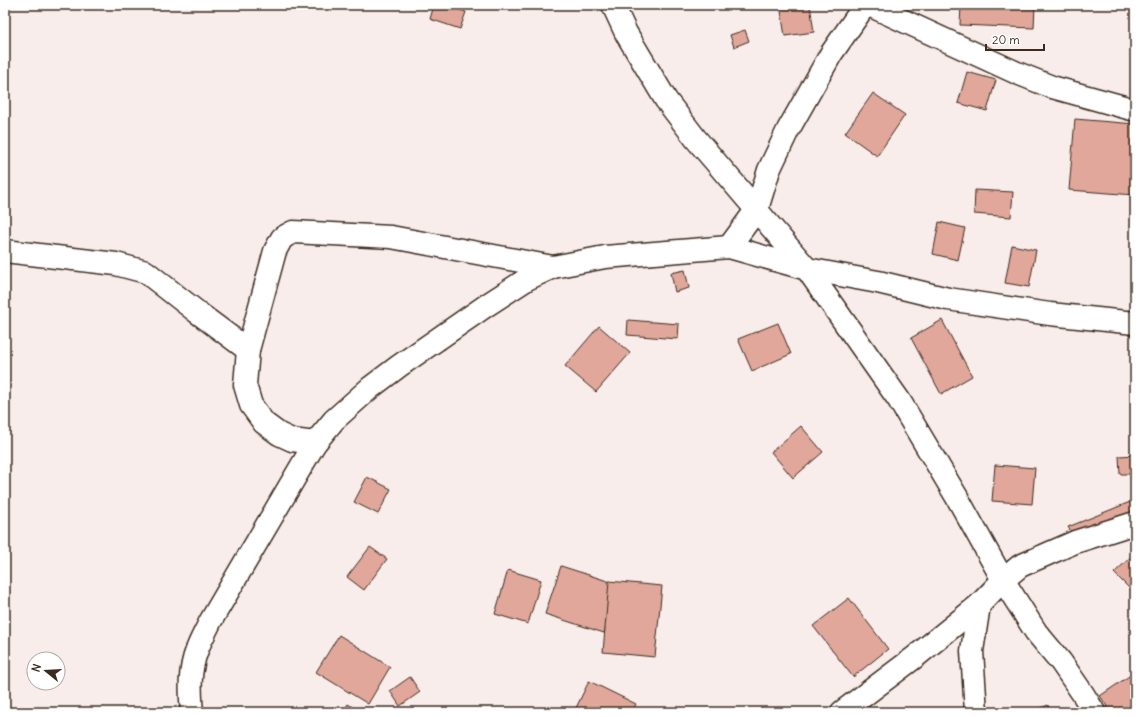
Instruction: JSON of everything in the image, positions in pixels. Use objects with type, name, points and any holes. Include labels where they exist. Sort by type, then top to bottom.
[{"type":"street","points":[[613,5],[626,33],[666,100],[696,139],[807,269],[899,400],[958,499],[1003,580],[1036,632],[1061,662],[1094,712]]},
{"type":"street","points":[[729,247],[757,209],[770,170],[788,130],[831,54],[865,5]]},
{"type":"street","points":[[869,5],[1017,73],[1052,87],[1135,110]]},
{"type":"street","points":[[315,443],[292,440],[279,434],[264,423],[251,405],[244,384],[248,350],[275,251],[282,238],[294,232],[391,237],[553,267]]},
{"type":"street","points":[[192,712],[190,684],[197,650],[210,622],[315,443],[334,420],[370,388],[399,366],[487,305],[528,280],[553,267],[606,257],[729,247],[807,269],[878,282],[948,299],[1050,314],[1135,323]]},
{"type":"street","points":[[5,251],[116,264],[146,272],[248,350]]},
{"type":"street","points":[[842,712],[915,657],[979,605],[1003,580],[1020,566],[1075,542],[1135,523]]},
{"type":"street","points":[[976,712],[972,651],[979,605]]},
{"type":"building","points":[[434,5],[446,5],[466,12],[460,29],[430,19]]},
{"type":"building","points":[[780,5],[810,5],[814,32],[785,36]]},
{"type":"building","points":[[961,5],[1035,5],[1034,28],[960,25]]},
{"type":"building","points":[[745,30],[749,41],[734,47],[730,35]]},
{"type":"building","points":[[967,72],[996,80],[987,111],[958,103]]},
{"type":"building","points":[[873,93],[905,115],[877,156],[845,133]]},
{"type":"building","points":[[1075,119],[1135,124],[1135,195],[1069,190]]},
{"type":"building","points":[[975,190],[1013,192],[1011,217],[974,214]]},
{"type":"building","points":[[939,222],[965,228],[958,260],[933,254]]},
{"type":"building","points":[[1012,245],[1036,250],[1029,287],[1005,283]]},
{"type":"building","points":[[685,270],[689,288],[675,292],[671,273]]},
{"type":"building","points":[[628,320],[679,324],[678,339],[627,335]]},
{"type":"building","points":[[942,320],[972,376],[941,394],[911,338]]},
{"type":"building","points":[[778,323],[791,354],[752,371],[738,339]]},
{"type":"building","points":[[599,326],[630,353],[596,392],[565,366]]},
{"type":"building","points":[[801,426],[823,452],[793,478],[771,452]]},
{"type":"building","points":[[1135,455],[1135,474],[1120,474],[1119,456]]},
{"type":"building","points":[[995,465],[1035,468],[1032,504],[992,501]]},
{"type":"building","points":[[367,477],[391,489],[378,514],[354,502]]},
{"type":"building","points":[[1135,500],[1135,516],[1075,538],[1068,527]]},
{"type":"building","points":[[370,547],[387,559],[364,590],[347,577]]},
{"type":"building","points":[[1135,553],[1135,594],[1114,573]]},
{"type":"building","points":[[561,566],[620,585],[604,633],[545,614]]},
{"type":"building","points":[[508,570],[541,580],[528,624],[495,614]]},
{"type":"building","points":[[609,581],[662,586],[655,657],[603,652]]},
{"type":"building","points":[[849,598],[888,649],[853,677],[813,626]]},
{"type":"building","points":[[339,635],[390,667],[368,704],[316,672]]},
{"type":"building","points":[[1135,672],[1135,712],[1111,712],[1100,696]]},
{"type":"building","points":[[410,677],[420,692],[400,706],[390,691]]},
{"type":"building","points":[[589,681],[636,704],[632,712],[574,712]]},
{"type":"building","points":[[348,704],[361,712],[343,712]]},
{"type":"building","points":[[1048,705],[1050,712],[1031,712]]}]
